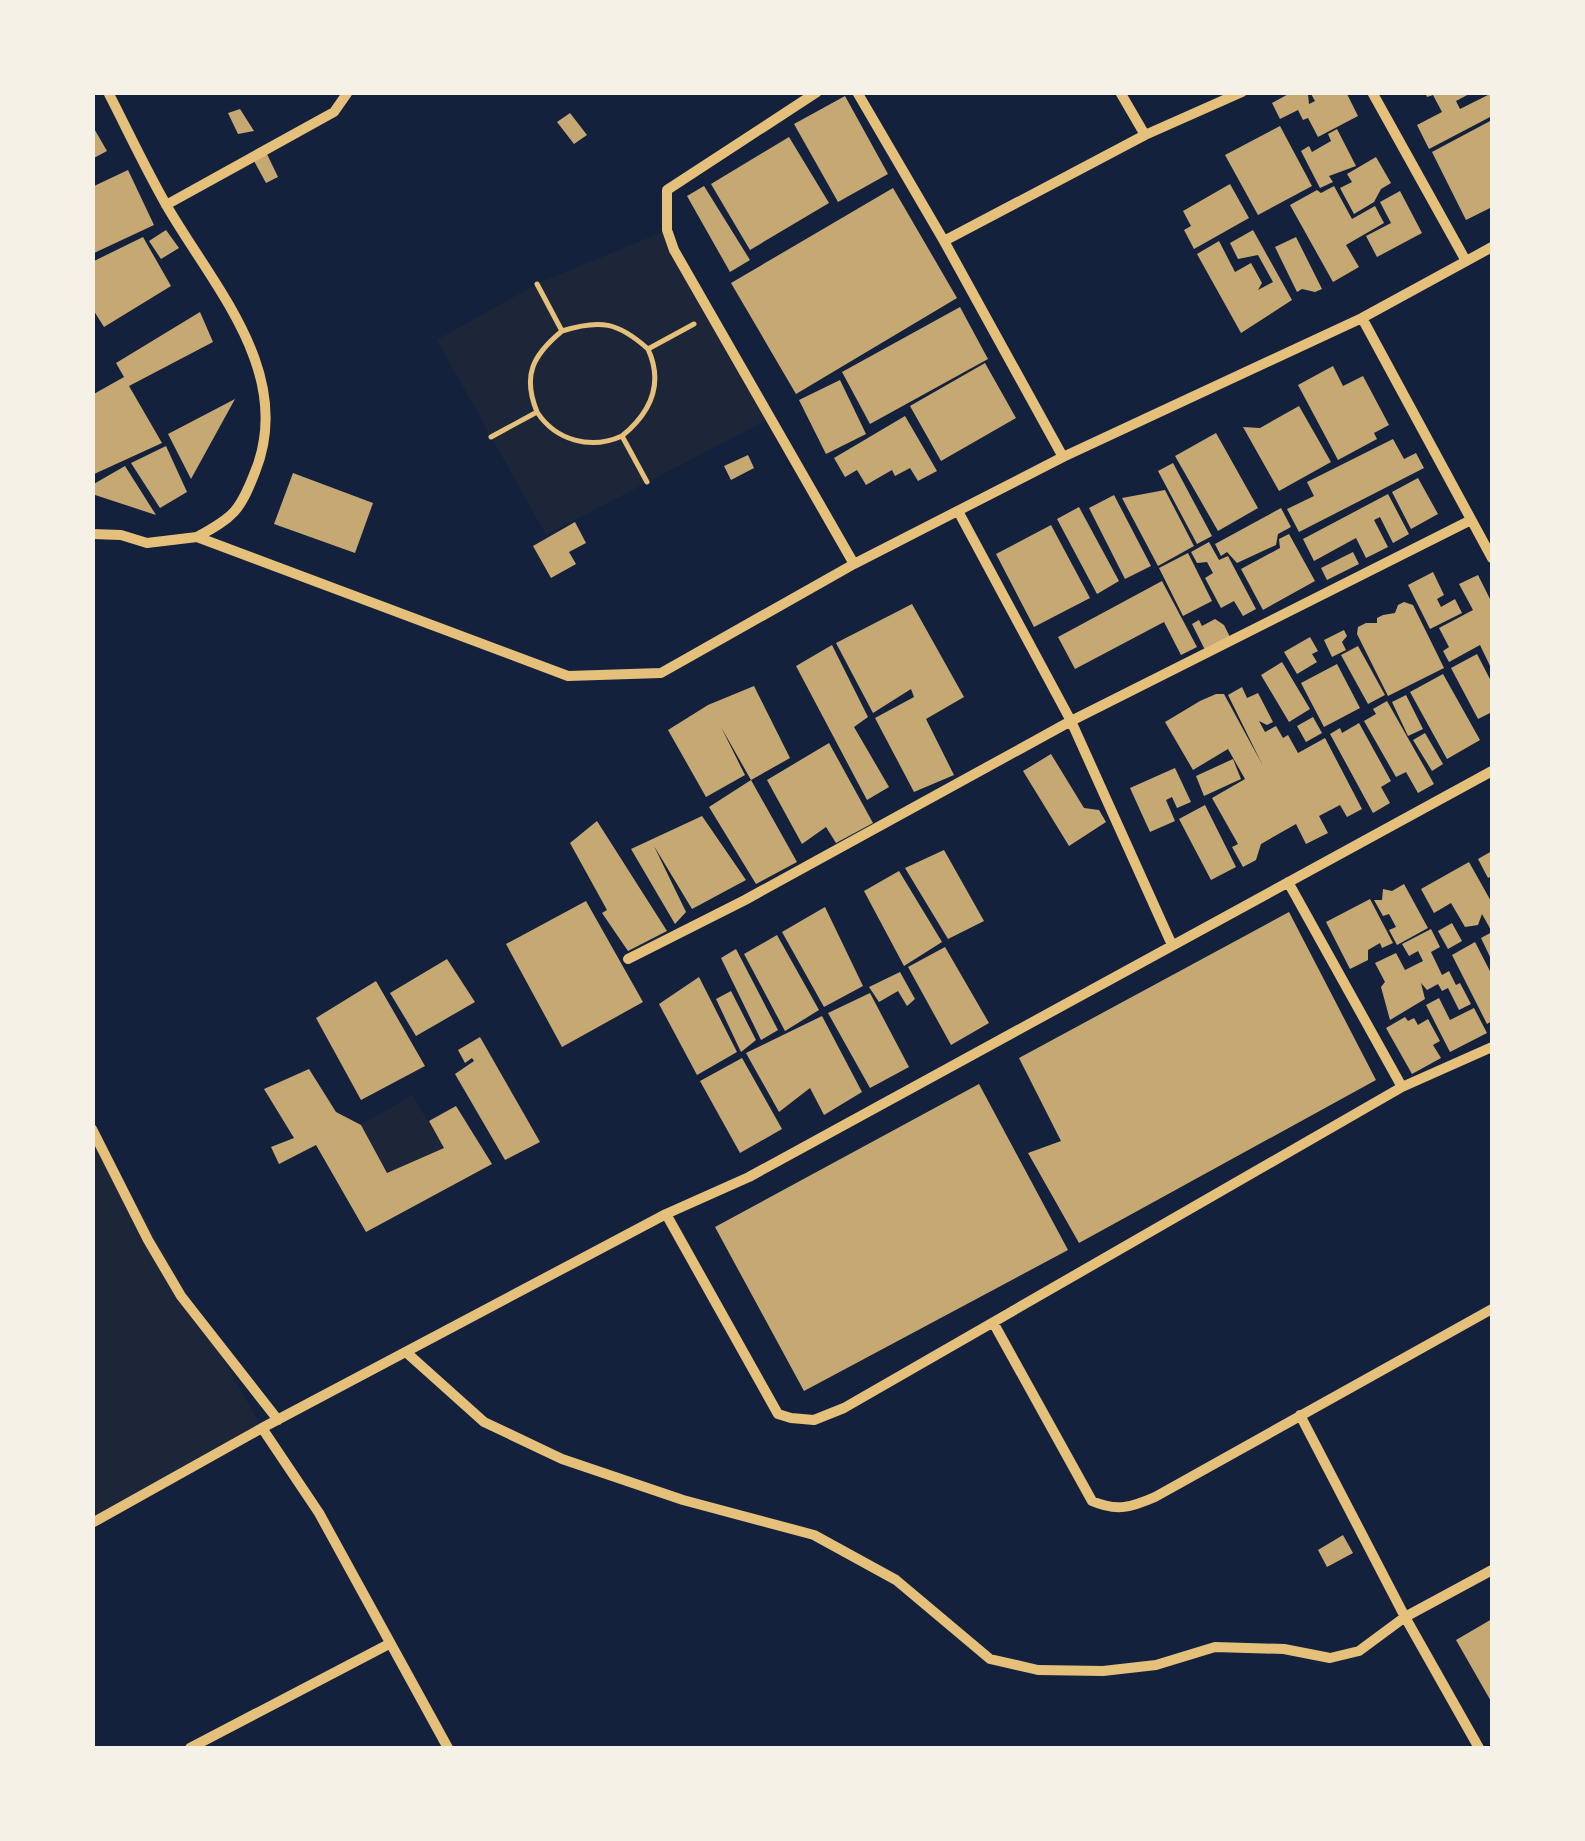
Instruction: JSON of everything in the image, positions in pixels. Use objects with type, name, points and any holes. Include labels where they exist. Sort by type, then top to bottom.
[{"type":"street","points":[[92,534],[121,535],[147,543],[197,537],[230,520],[248,492],[260,461],[266,428],[258,363],[245,333],[166,205],[108,92]]},
{"type":"street","points":[[166,205],[334,112],[348,92]]},
{"type":"street","points":[[817,92],[667,190],[670,240],[854,564]]},
{"type":"street","points":[[857,92],[944,240],[1063,457]]},
{"type":"street","points":[[1120,92],[1144,134]]},
{"type":"street","points":[[944,240],[1144,134],[1242,92]]},
{"type":"street","points":[[1372,92],[1466,262]]},
{"type":"street","points":[[197,537],[568,676],[661,673],[854,564],[1063,457],[1362,318],[1492,247]]},
{"type":"street","points":[[1362,318],[1492,558]]},
{"type":"street","points":[[958,511],[1071,721],[1172,945]]},
{"type":"street","points":[[628,959],[762,891],[1071,721],[1472,520]]},
{"type":"street","points":[[92,1523],[262,1428],[666,1214],[748,1177],[1492,772]]},
{"type":"street","points":[[1288,882],[1402,1088]]},
{"type":"street","points":[[666,1214],[778,1414],[814,1420],[844,1408],[994,1324],[1402,1088],[1492,1046]]},
{"type":"street","points":[[92,1129],[181,1296],[278,1420]]},
{"type":"street","points":[[994,1324],[1092,1502],[1108,1508],[1129,1508],[1492,1308]]},
{"type":"street","points":[[407,1354],[484,1422],[562,1459],[683,1500],[814,1535],[896,1580],[990,1659],[1038,1670],[1156,1665],[1214,1647],[1284,1649],[1330,1658],[1359,1650],[1405,1616],[1492,1570]]},
{"type":"street","points":[[1300,1415],[1479,1748]]},
{"type":"street","points":[[262,1428],[319,1514],[448,1748]]},
{"type":"street","points":[[190,1748],[389,1644]]},
{"type":"path","points":[[536,284],[562,331]]},
{"type":"path","points":[[648,349],[710,315]]},
{"type":"path","points":[[590,322],[614,326],[648,349],[656,374],[655,395],[638,424],[622,436],[608,443],[582,442],[545,425],[532,398],[532,368],[538,351],[562,331],[590,322]]},
{"type":"path","points":[[491,437],[537,412]]},
{"type":"path","points":[[622,436],[648,482]]},
{"type":"shaded area","points":[[667,230],[769,419],[546,535],[437,340],[537,284]]},
{"type":"shaded area","points":[[412,1095],[444,1148],[387,1173],[361,1125]]},
{"type":"shaded area","points":[[92,1124],[262,1428],[92,1525]]},
{"type":"building","points":[[1292,92],[1308,94],[1309,104],[1315,101],[1310,92],[1346,92],[1358,116],[1318,137],[1308,118],[1303,120],[1298,110],[1280,119],[1272,103]]},
{"type":"building","points":[[1425,92],[1473,92],[1456,101],[1460,109],[1492,93],[1492,116],[1429,149],[1417,125],[1442,112],[1433,95],[1427,97]]},
{"type":"building","points":[[845,96],[888,174],[838,202],[794,124]]},
{"type":"building","points":[[240,109],[254,131],[238,134],[228,113]]},
{"type":"building","points":[[570,113],[587,135],[574,144],[557,122]]},
{"type":"building","points":[[1492,120],[1492,207],[1466,220],[1432,152]]},
{"type":"building","points":[[92,125],[107,151],[92,159]]},
{"type":"building","points":[[1280,126],[1312,186],[1258,215],[1225,155]]},
{"type":"building","points":[[1337,129],[1356,166],[1329,176],[1333,182],[1320,188],[1301,151],[1309,146],[1312,152],[1331,141],[1328,134]]},
{"type":"building","points":[[789,137],[829,203],[750,250],[711,184]]},
{"type":"building","points":[[266,152],[278,177],[266,183],[254,161]]},
{"type":"building","points":[[1376,157],[1391,183],[1381,189],[1374,202],[1354,214],[1340,188],[1352,182],[1347,174]]},
{"type":"building","points":[[128,170],[154,225],[92,254],[92,187]]},
{"type":"building","points":[[1230,184],[1249,218],[1194,249],[1184,230],[1191,226],[1183,211]]},
{"type":"building","points":[[704,186],[750,260],[730,272],[687,196]]},
{"type":"building","points":[[1334,186],[1352,219],[1375,206],[1384,223],[1346,245],[1359,267],[1333,282],[1290,205],[1317,190],[1321,193]]},
{"type":"building","points":[[893,188],[957,298],[796,394],[731,283]]},
{"type":"building","points":[[1400,191],[1422,233],[1377,257],[1366,236],[1391,223],[1380,202]]},
{"type":"building","points":[[166,230],[179,248],[161,259],[149,241]]},
{"type":"building","points":[[1253,230],[1292,300],[1241,333],[1197,254],[1219,241],[1235,272],[1251,263],[1262,283],[1258,290],[1273,282],[1258,255],[1238,259],[1230,243]]},
{"type":"building","points":[[143,237],[171,286],[104,327],[92,308],[92,262]]},
{"type":"building","points":[[1296,237],[1322,289],[1315,292],[1297,292],[1275,247]]},
{"type":"building","points":[[960,307],[988,359],[870,424],[842,372]]},
{"type":"building","points":[[200,312],[213,342],[129,386],[162,443],[92,475],[92,395],[124,377],[116,363]]},
{"type":"building","points":[[985,363],[1016,418],[941,461],[910,406]]},
{"type":"building","points":[[1333,366],[1343,386],[1363,376],[1389,425],[1374,433],[1377,439],[1338,460],[1298,385]]},
{"type":"building","points":[[840,380],[866,434],[826,454],[799,400]]},
{"type":"building","points":[[235,399],[191,479],[168,434]]},
{"type":"building","points":[[1299,406],[1331,462],[1279,491],[1243,427],[1260,428]]},
{"type":"building","points":[[905,416],[937,471],[918,481],[910,468],[895,476],[892,470],[866,485],[857,470],[845,477],[834,458]]},
{"type":"building","points":[[1216,433],[1258,508],[1218,531],[1175,456]]},
{"type":"building","points":[[1393,439],[1404,459],[1416,453],[1424,468],[1299,532],[1287,509],[1314,496],[1307,482]]},
{"type":"building","points":[[166,446],[187,492],[160,508],[131,463]]},
{"type":"building","points":[[748,455],[754,468],[731,480],[724,466]]},
{"type":"building","points":[[1173,463],[1212,536],[1197,544],[1158,471]]},
{"type":"building","points":[[125,466],[156,515],[92,494],[92,485]]},
{"type":"building","points":[[293,473],[373,503],[355,553],[274,524]]},
{"type":"building","points":[[1418,478],[1438,514],[1411,529],[1392,492]]},
{"type":"building","points":[[1165,490],[1194,546],[1158,566],[1122,498]]},
{"type":"building","points":[[1388,494],[1409,534],[1393,543],[1380,517],[1374,520],[1388,547],[1366,558],[1356,538],[1314,561],[1303,539]]},
{"type":"building","points":[[1114,495],[1151,566],[1125,579],[1089,508]]},
{"type":"building","points":[[1079,507],[1119,581],[1097,594],[1057,519]]},
{"type":"building","points":[[1281,508],[1291,527],[1278,534],[1276,545],[1237,563],[1227,552],[1221,556],[1215,544]]},
{"type":"building","points":[[575,522],[586,543],[569,552],[576,564],[551,578],[533,546]]},
{"type":"building","points":[[1051,525],[1090,598],[1034,627],[996,554]]},
{"type":"building","points":[[1289,534],[1315,581],[1263,610],[1241,569],[1280,548],[1279,539]]},
{"type":"building","points":[[1209,542],[1219,560],[1228,556],[1256,609],[1243,616],[1234,601],[1221,608],[1205,578],[1213,573],[1207,562],[1197,563],[1191,552]]},
{"type":"building","points":[[1353,552],[1359,564],[1327,580],[1321,568]]},
{"type":"building","points":[[1188,553],[1212,601],[1183,616],[1159,568]]},
{"type":"building","points":[[1433,572],[1444,595],[1437,599],[1441,607],[1455,599],[1462,613],[1430,629],[1408,585]]},
{"type":"building","points":[[1478,575],[1492,603],[1492,670],[1480,645],[1449,662],[1443,651],[1449,647],[1439,628],[1473,610],[1459,584]]},
{"type":"building","points":[[1162,581],[1197,647],[1181,655],[1164,622],[1075,669],[1058,637]]},
{"type":"building","points":[[1404,602],[1413,605],[1444,668],[1388,696],[1357,634],[1358,627],[1377,623],[1377,618],[1395,613]]},
{"type":"building","points":[[912,604],[964,697],[926,719],[954,775],[914,792],[875,718],[914,697],[911,689],[873,713],[836,643]]},
{"type":"building","points":[[1215,619],[1224,625],[1230,637],[1205,650],[1192,624],[1199,620],[1202,626]]},
{"type":"building","points":[[1344,630],[1347,636],[1342,642],[1346,650],[1332,657],[1324,640]]},
{"type":"building","points":[[1310,637],[1318,651],[1312,654],[1317,662],[1297,674],[1284,652]]},
{"type":"building","points":[[832,645],[868,717],[854,727],[889,787],[867,800],[796,666]]},
{"type":"building","points":[[1358,646],[1385,695],[1368,704],[1341,655]]},
{"type":"building","points":[[1477,654],[1492,683],[1492,712],[1478,719],[1451,668]]},
{"type":"building","points":[[1282,662],[1310,709],[1289,722],[1261,675]]},
{"type":"building","points":[[1337,664],[1360,708],[1324,727],[1301,683]]},
{"type":"building","points":[[1443,674],[1480,740],[1447,759],[1410,692]]},
{"type":"building","points":[[754,686],[790,758],[751,780],[721,727],[745,775],[706,797],[668,730],[708,705]]},
{"type":"building","points":[[1242,687],[1247,698],[1258,693],[1273,722],[1267,725],[1259,721],[1265,732],[1276,726],[1283,738],[1288,735],[1298,753],[1325,738],[1362,809],[1347,817],[1340,805],[1319,816],[1328,833],[1306,844],[1296,824],[1261,844],[1256,860],[1243,867],[1232,847],[1238,844],[1212,798],[1245,779],[1228,749],[1193,770],[1165,722],[1200,701],[1224,694],[1262,764],[1228,695]]},
{"type":"building","points":[[1406,695],[1423,729],[1408,736],[1392,702]]},
{"type":"building","points":[[1387,701],[1434,784],[1418,793],[1406,772],[1396,777],[1364,721],[1376,714],[1373,709]]},
{"type":"building","points":[[1313,717],[1322,733],[1306,742],[1297,726]]},
{"type":"building","points":[[1359,723],[1391,781],[1381,787],[1390,803],[1373,813],[1330,734],[1340,728],[1342,733]]},
{"type":"building","points":[[1425,733],[1443,764],[1432,771],[1413,740]]},
{"type":"building","points":[[829,743],[873,823],[836,843],[826,827],[802,844],[767,780]]},
{"type":"building","points":[[1051,754],[1084,808],[1099,810],[1106,822],[1069,846],[1023,771]]},
{"type":"building","points":[[1233,759],[1241,779],[1204,796],[1196,776]]},
{"type":"building","points":[[1175,768],[1191,802],[1177,808],[1172,797],[1166,800],[1175,821],[1150,832],[1130,788]]},
{"type":"building","points":[[751,780],[797,862],[756,884],[709,807]]},
{"type":"building","points":[[1205,805],[1236,867],[1211,880],[1179,819]]},
{"type":"building","points":[[702,816],[746,880],[692,909],[654,846],[686,912],[675,924],[631,849]]},
{"type":"building","points":[[597,821],[667,931],[628,951],[602,913],[607,910],[570,843]]},
{"type":"building","points":[[944,850],[984,921],[948,939],[905,868]]},
{"type":"building","points":[[1492,851],[1492,876],[1488,878],[1478,859]]},
{"type":"building","points":[[1469,862],[1492,903],[1492,932],[1482,914],[1478,925],[1465,927],[1451,903],[1434,913],[1421,889]]},
{"type":"building","points":[[899,871],[942,942],[904,966],[864,891]]},
{"type":"building","points":[[1404,884],[1428,928],[1397,945],[1389,930],[1396,927],[1389,914],[1383,916],[1374,900],[1382,900],[1383,889],[1392,891]]},
{"type":"building","points":[[1370,899],[1393,943],[1382,948],[1380,943],[1368,950],[1368,960],[1350,969],[1326,922]]},
{"type":"building","points":[[586,901],[643,1002],[562,1047],[506,944]]},
{"type":"building","points":[[825,907],[863,986],[824,1007],[782,932]]},
{"type":"building","points":[[1289,912],[1376,1080],[1079,1243],[1028,1153],[1061,1141],[1019,1058]]},
{"type":"building","points":[[1452,923],[1462,941],[1448,949],[1438,931]]},
{"type":"building","points":[[1431,929],[1440,947],[1431,952],[1442,975],[1449,971],[1471,1004],[1459,1010],[1448,988],[1442,991],[1438,984],[1427,990],[1421,983],[1425,999],[1390,1020],[1381,987],[1385,982],[1375,963],[1396,953],[1405,970],[1423,961],[1418,951],[1409,956],[1402,944]]},
{"type":"building","points":[[1492,932],[1492,961],[1481,938]]},
{"type":"building","points":[[777,935],[819,1010],[785,1031],[744,954]]},
{"type":"building","points":[[1475,942],[1492,975],[1492,1021],[1487,1024],[1452,955]]},
{"type":"building","points":[[945,947],[989,1023],[951,1045],[908,967]]},
{"type":"building","points":[[736,949],[778,1030],[761,1040],[721,958]]},
{"type":"building","points":[[447,959],[475,1002],[416,1036],[390,993]]},
{"type":"building","points":[[900,972],[915,999],[907,1006],[898,991],[879,1002],[869,987]]},
{"type":"building","points":[[699,977],[737,1052],[697,1075],[659,1004]]},
{"type":"building","points":[[376,981],[425,1066],[361,1100],[316,1018]]},
{"type":"building","points":[[731,991],[756,1040],[741,1052],[716,999]]},
{"type":"building","points":[[870,993],[909,1067],[870,1088],[828,1013]]},
{"type":"building","points":[[1439,998],[1450,1020],[1474,1008],[1487,1033],[1450,1052],[1426,1005]]},
{"type":"building","points":[[822,1016],[862,1092],[824,1115],[810,1088],[779,1112],[746,1053]]},
{"type":"building","points":[[1405,1017],[1408,1021],[1414,1018],[1418,1025],[1428,1019],[1440,1041],[1433,1045],[1441,1058],[1412,1074],[1386,1028]]},
{"type":"building","points":[[480,1037],[540,1142],[505,1160],[455,1074],[474,1061],[472,1058],[465,1063],[458,1050]]},
{"type":"building","points":[[742,1058],[782,1129],[740,1153],[700,1081]]},
{"type":"building","points":[[309,1069],[336,1112],[361,1125],[387,1173],[444,1148],[429,1121],[456,1106],[492,1164],[366,1232],[316,1145],[279,1164],[271,1147],[294,1138],[264,1089]]},
{"type":"building","points":[[979,1084],[1068,1250],[804,1391],[715,1227]]},
{"type":"building","points":[[1343,1535],[1353,1553],[1327,1567],[1318,1550]]},
{"type":"building","points":[[1492,1619],[1492,1703],[1456,1640]]}]
